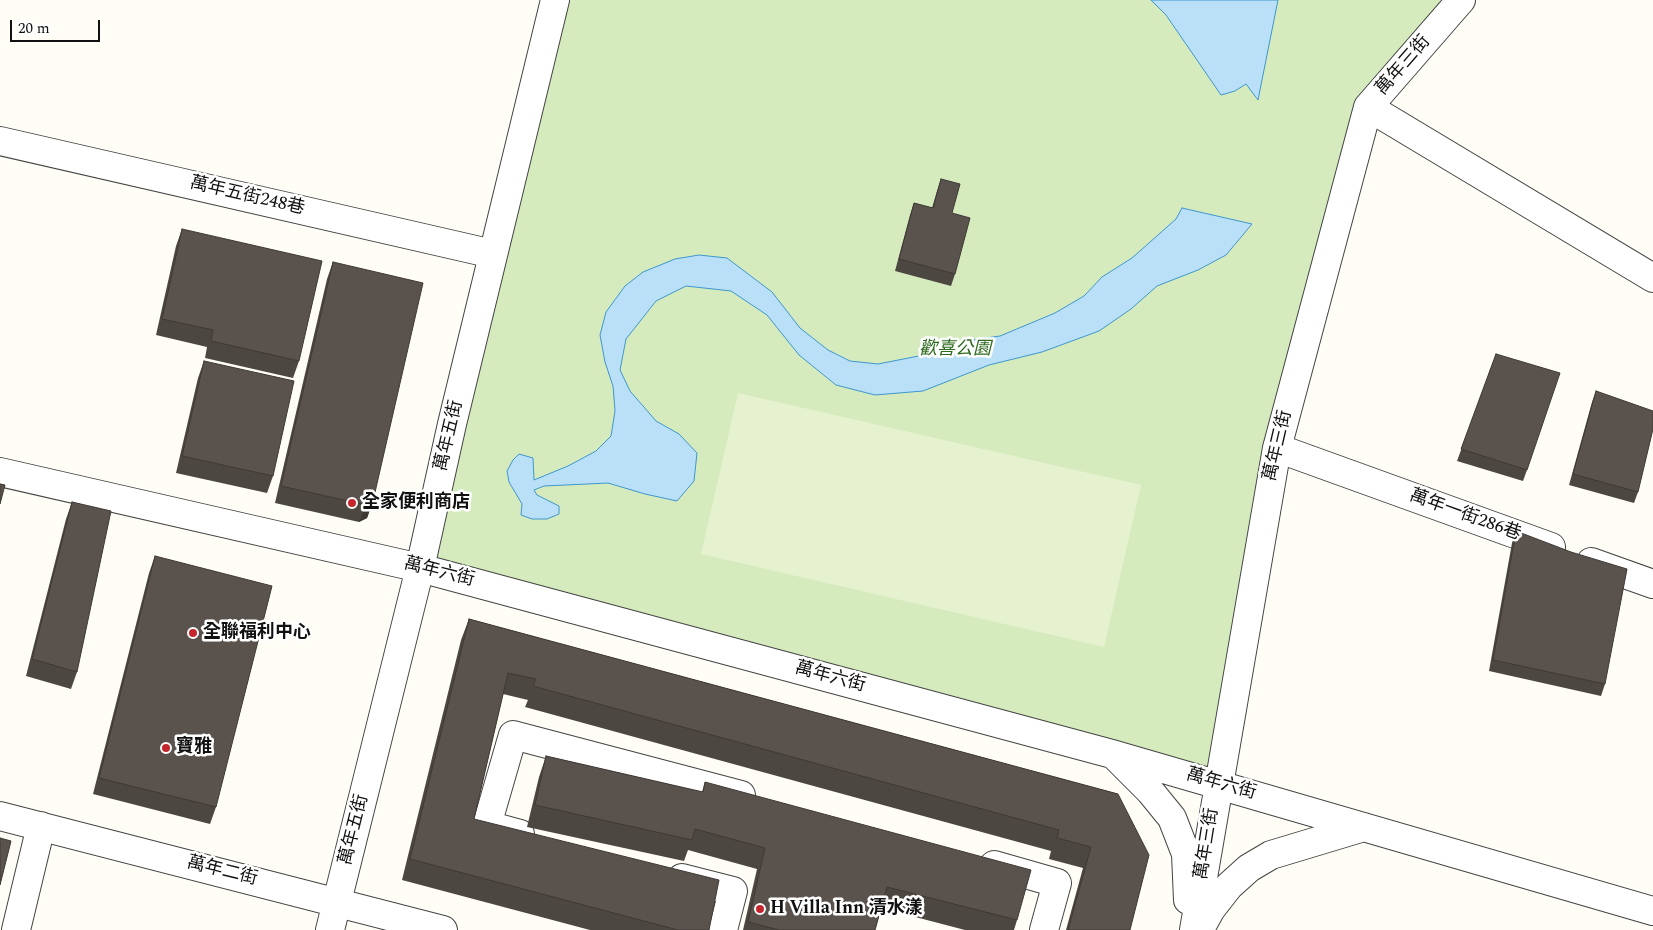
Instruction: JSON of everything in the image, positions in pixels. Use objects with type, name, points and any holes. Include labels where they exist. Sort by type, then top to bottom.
[{"type":"street","name":"萬年五街","points":[[330,930],[420,568],[493,254],[555,0]]},
{"type":"street","name":"萬年三街","points":[[1194,930],[1277,448],[1368,107],[1461,0]]},
{"type":"street","points":[[1368,107],[1653,278]]},
{"type":"street","name":"萬年五街248巷","points":[[0,141],[493,254]]},
{"type":"street","name":"萬年一街286巷","points":[[1277,448],[1653,584]]},
{"type":"street","name":"萬年六街","points":[[0,472],[420,568],[1112,754],[1653,911]]},
{"type":"street","points":[[544,841],[487,826],[513,735],[768,803]]},
{"type":"street","points":[[1112,754],[1150,790],[1172,818],[1186,854],[1189,930]]},
{"type":"street","name":"萬年二街","points":[[0,816],[443,930]]},
{"type":"street","points":[[16,930],[41,826]]},
{"type":"street","points":[[1199,930],[1211,909],[1229,886],[1249,868],[1271,855],[1364,827]]},
{"type":"street","points":[[970,859],[1057,883],[1044,930]]},
{"type":"street","points":[[657,871],[733,891],[723,930]]},
{"type":"green space","name":"歡喜公園","points":[[555,0],[1461,0],[1368,107],[1218,784],[420,568]]},
{"type":"green space","points":[[738,393],[1141,485],[1104,647],[701,554]]},
{"type":"water","points":[[1151,0],[1278,0],[1258,100],[1246,84],[1235,91],[1221,95],[1166,15]]},
{"type":"water","points":[[1182,208],[1252,224],[1226,255],[1198,270],[1157,286],[1131,309],[1099,331],[1042,352],[989,365],[923,391],[875,395],[836,385],[799,355],[767,315],[731,291],[686,286],[656,301],[626,339],[620,370],[630,391],[656,421],[679,434],[697,453],[694,481],[677,501],[608,483],[544,486],[534,490],[537,495],[559,506],[559,514],[547,519],[532,519],[521,515],[522,504],[509,482],[507,471],[519,454],[533,458],[534,480],[568,466],[596,451],[611,436],[615,411],[613,386],[605,362],[600,335],[606,312],[625,286],[643,272],[675,259],[699,255],[727,258],[772,292],[800,328],[828,350],[850,361],[878,364],[934,353],[966,341],[1000,336],[1055,313],[1084,296],[1102,277],[1132,258],[1176,219]]},
{"type":"building","points":[[941,179],[960,184],[952,213],[970,218],[955,274],[899,259],[914,203],[933,208]]},
{"type":"building","points":[[182,229],[322,261],[299,361],[211,341],[213,330],[162,319]]},
{"type":"building","points":[[333,262],[423,283],[373,501],[366,505],[281,486]]},
{"type":"building","points":[[1496,354],[1560,373],[1527,470],[1461,449]]},
{"type":"building","points":[[204,361],[294,381],[273,476],[182,456]]},
{"type":"building","points":[[1596,391],[1653,411],[1653,429],[1638,492],[1573,474]]},
{"type":"building","points":[[0,484],[5,485],[0,504]]},
{"type":"building","points":[[72,502],[111,511],[77,672],[32,659]]},
{"type":"building","points":[[1516,531],[1571,552],[1627,569],[1605,684],[1493,660]]},
{"type":"building","points":[[155,556],[272,586],[216,807],[99,778]]},
{"type":"building","points":[[469,619],[1118,794],[1149,855],[1130,930],[1068,930],[1091,847],[1057,838],[1059,830],[533,686],[536,679],[508,673],[474,819],[719,880],[709,930],[678,930],[410,859]]},
{"type":"building","points":[[546,756],[703,792],[705,782],[1031,870],[1017,920],[887,887],[875,930],[779,930],[748,922],[765,848],[695,829],[692,840],[535,805]]},
{"type":"building","points":[[0,838],[11,841],[0,885]]},
{"type":"place","name":"全家便利商店","points":[[352,503]]},
{"type":"place","name":"全聯福利中心","points":[[193,633]]},
{"type":"place","name":"寶雅","points":[[166,748]]},
{"type":"place","name":"H Villa Inn 清水漾","points":[[760,909]]}]
